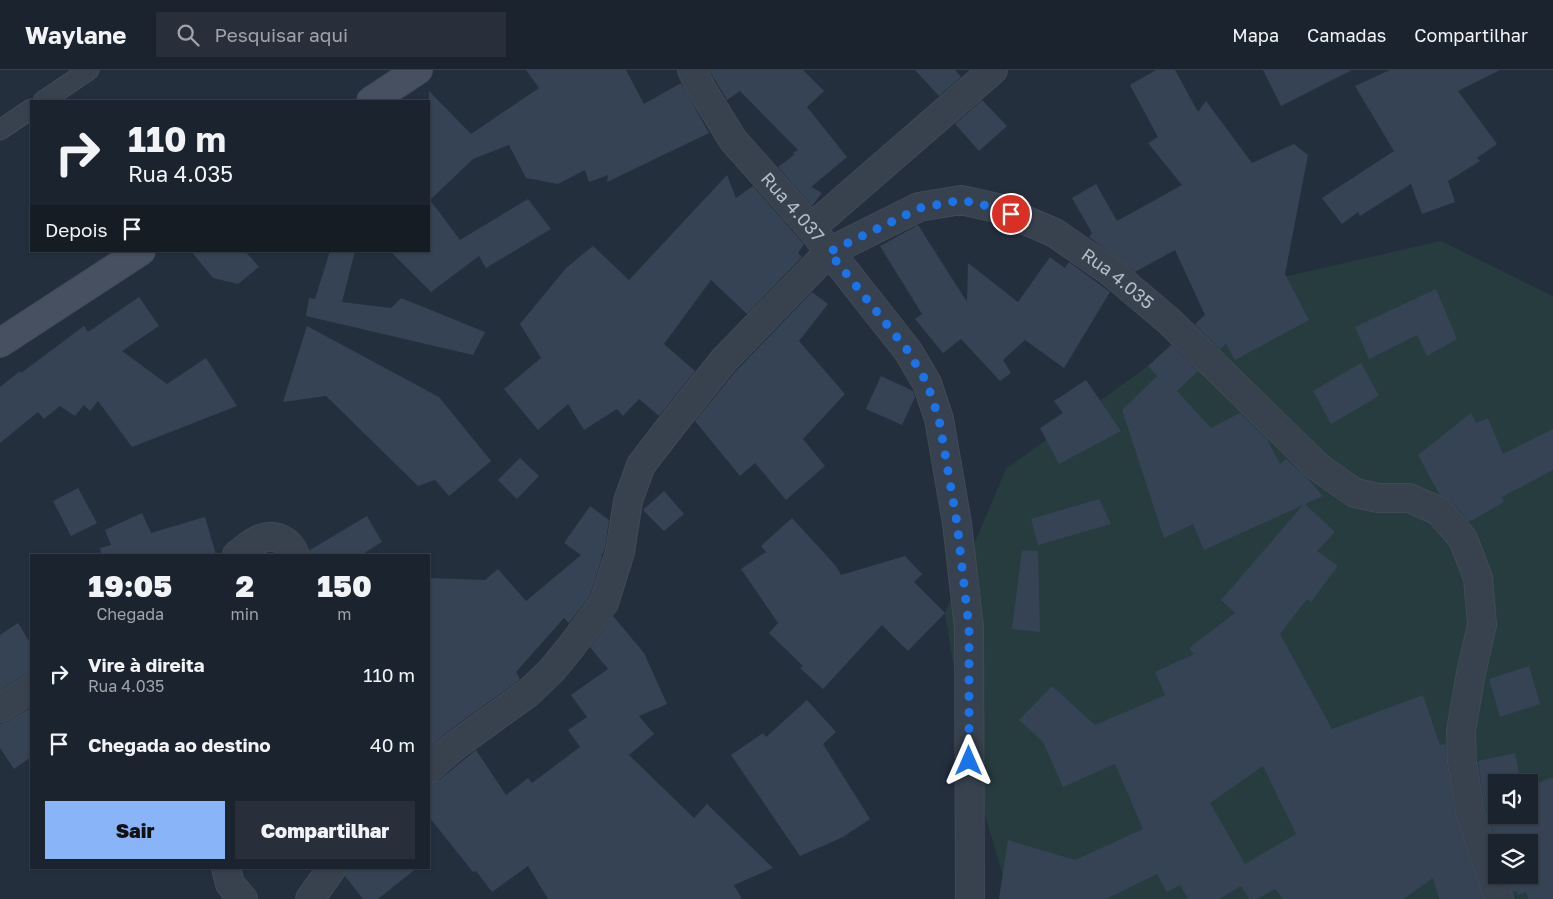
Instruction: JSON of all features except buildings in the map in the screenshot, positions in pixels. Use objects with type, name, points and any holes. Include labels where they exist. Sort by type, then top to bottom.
[{"type":"main road","points":[[373,100],[418,70]]},
{"type":"main road","points":[[0,343],[139,252]]},
{"type":"street","name":"Rua 4.037","points":[[692,70],[701,88],[734,140],[811,228],[908,351],[927,383],[939,419],[957,523],[969,628],[970,899]]},
{"type":"street","points":[[811,228],[993,70]]},
{"type":"street","name":"Rua 4.035","points":[[829,252],[920,208],[961,200],[997,208],[1055,233],[1111,272],[1169,322],[1318,467],[1355,493],[1378,498],[1409,498],[1439,511],[1463,539],[1478,578],[1482,625],[1461,731],[1462,762],[1470,812],[1499,899]]},
{"type":"street","points":[[430,767],[456,745],[528,693],[552,670],[570,648],[604,602],[620,552],[628,501],[641,466],[675,420],[724,360],[829,252]]},
{"type":"street","points":[[238,554],[259,539],[273,536],[284,540],[295,554]]},
{"type":"street","points":[[0,708],[30,690]]},
{"type":"street","points":[[226,869],[230,884],[243,899]]},
{"type":"street","points":[[310,899],[331,869]]},
{"type":"lane","points":[[44,100],[89,70]]},
{"type":"lane","points":[[0,130],[30,110]]},
{"type":"green space","points":[[1441,241],[1553,296],[1553,899],[1010,899],[969,761],[945,613],[1006,469],[1148,366],[1239,287]]},
{"type":"route","points":[[969,761],[969,628],[957,523],[939,419],[927,383],[908,351],[829,252],[920,208],[961,200],[997,208],[1011,214]]}]
